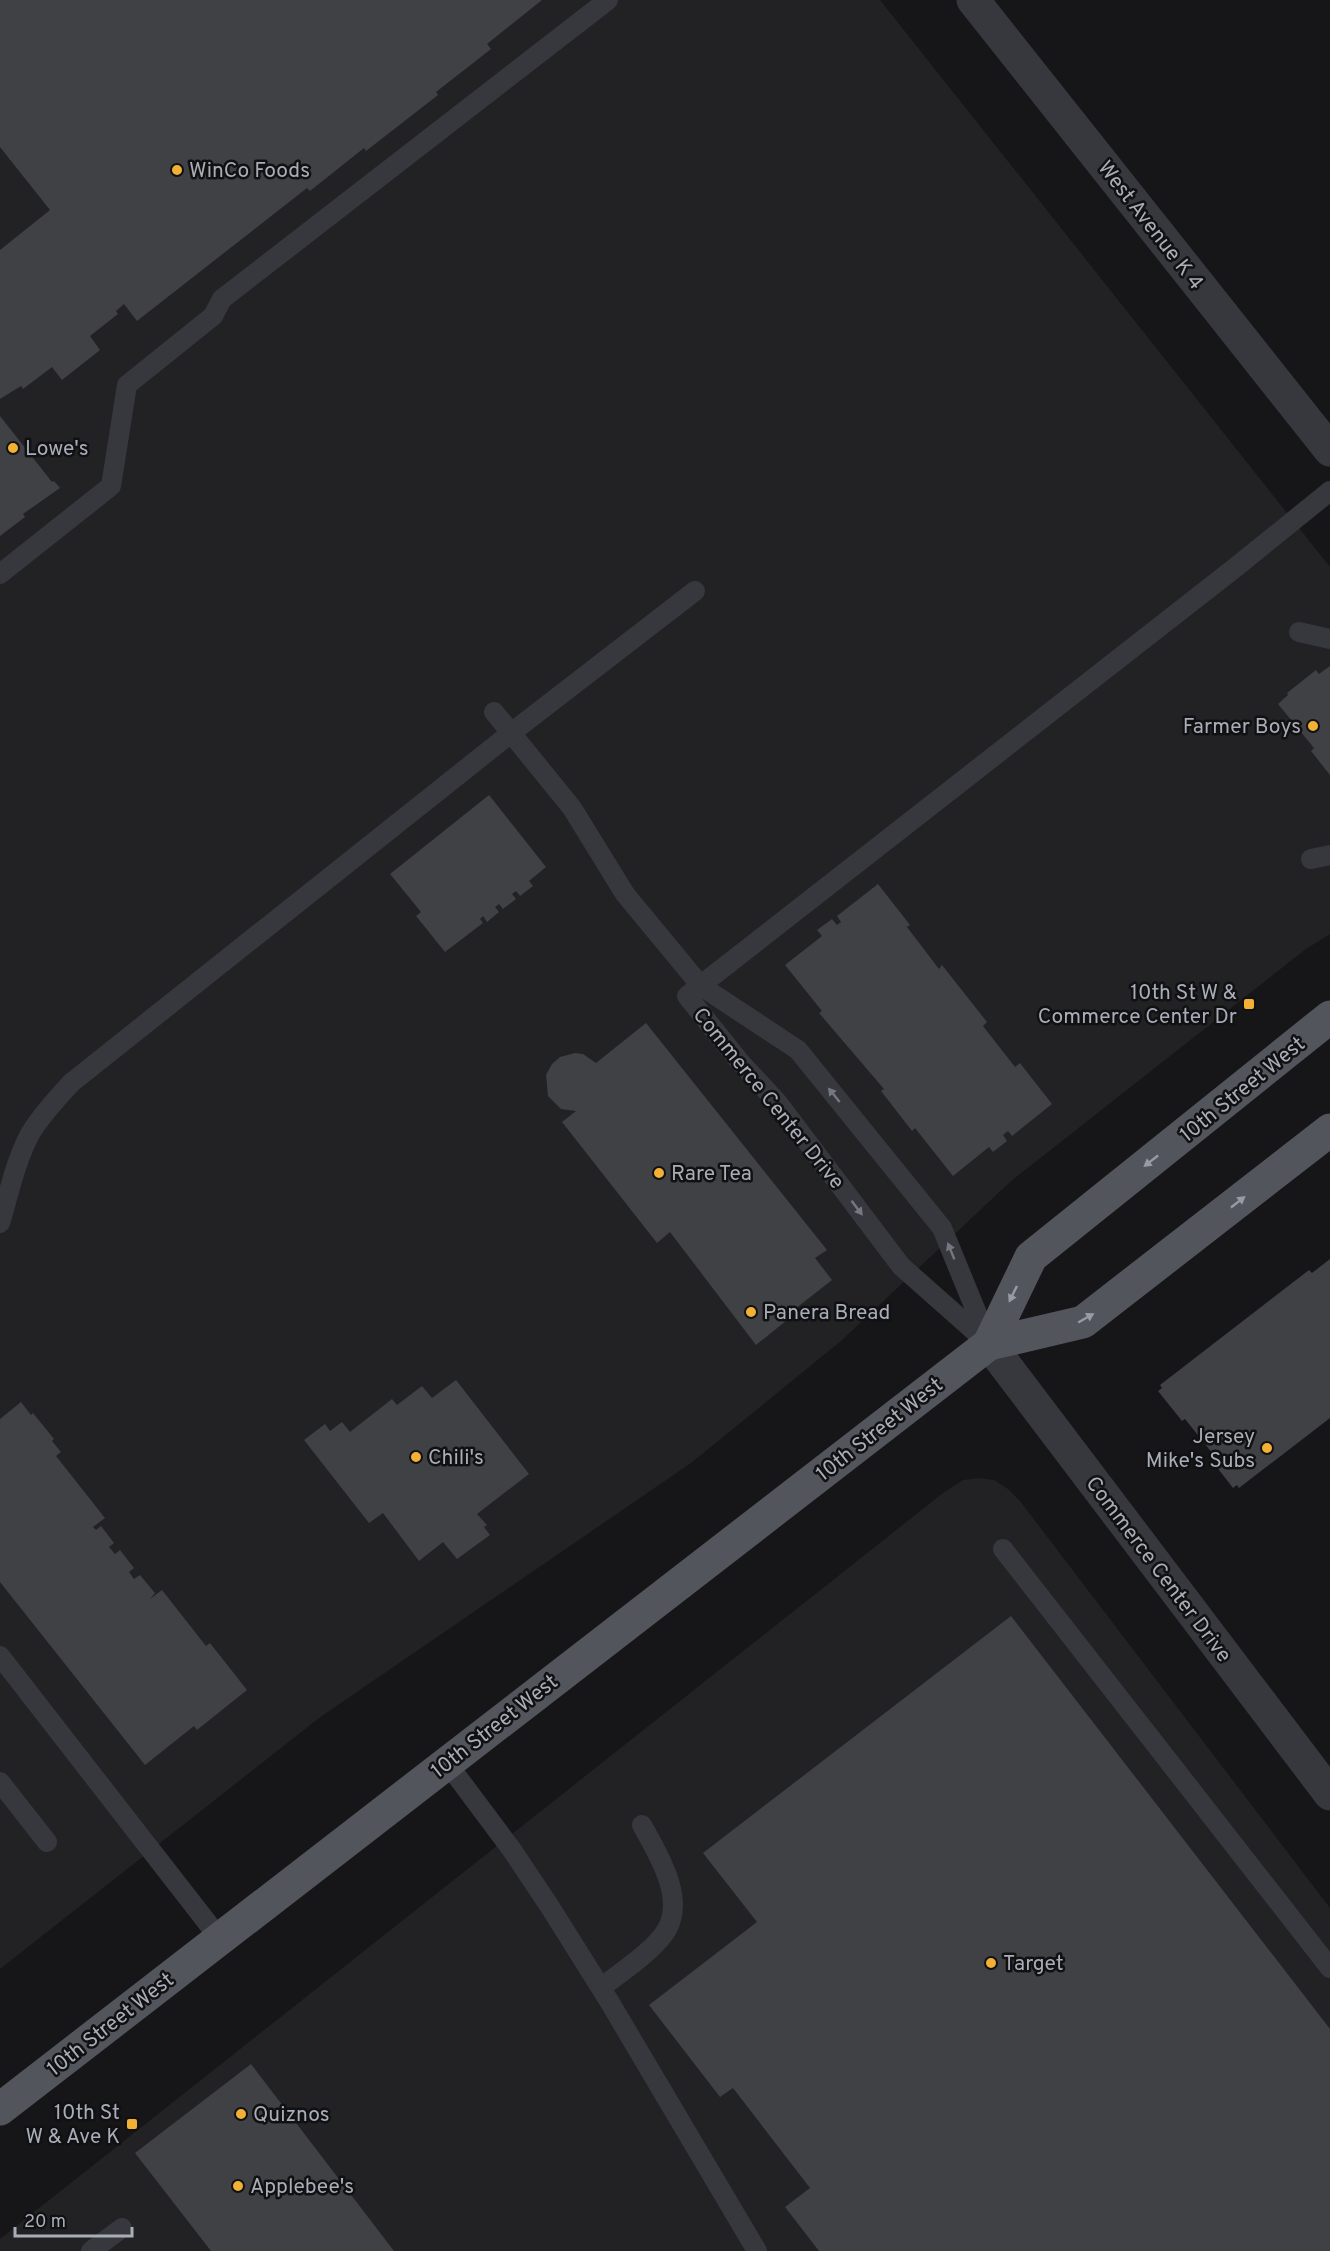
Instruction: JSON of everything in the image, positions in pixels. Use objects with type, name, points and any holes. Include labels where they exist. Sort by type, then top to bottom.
[{"type":"main road","name":"10th Street West","points":[[989,1344],[1030,1257],[1330,1017]]},
{"type":"main road","points":[[1321,1137],[1330,1112]]},
{"type":"main road","name":"10th Street West","points":[[0,2109],[989,1344],[1083,1322],[1321,1137]]},
{"type":"street","name":"West Avenue K 4","points":[[974,0],[1330,450]]},
{"type":"street","name":"Commerce Center Drive","points":[[989,1344],[1330,1794]]},
{"type":"lane","points":[[0,574],[111,486],[127,385],[213,316],[222,299],[608,0]]},
{"type":"lane","points":[[494,712],[572,808],[625,894],[701,986],[1330,491]]},
{"type":"lane","points":[[0,1223],[17,1166],[30,1134],[71,1083],[511,733],[695,591]]},
{"type":"lane","points":[[1299,632],[1330,639]]},
{"type":"lane","name":"Commerce Center Drive","points":[[701,986],[798,1050],[942,1228],[989,1344],[901,1266],[778,1103],[740,1062],[687,996],[701,986]]},
{"type":"lane","points":[[1003,1549],[1330,1968]]},
{"type":"lane","points":[[0,1656],[220,1939]]},
{"type":"lane","points":[[447,1763],[512,1850],[601,1988],[757,2251]]},
{"type":"lane","points":[[0,1782],[47,1842]]},
{"type":"lane","points":[[601,1988],[658,1941],[670,1921],[671,1889],[658,1855],[642,1825]]},
{"type":"lane","points":[[91,2251],[122,2228]]},
{"type":"shaded area","points":[[0,0],[880,0],[1330,567],[1330,934],[1306,949],[1010,1182],[841,1341],[691,1463],[319,1718],[0,1969]]},
{"type":"shaded area","points":[[979,1478],[994,1480],[1020,1501],[1330,1908],[1330,2251],[0,2251],[0,2239],[943,1493],[963,1480]]},
{"type":"building","name":"WinCo Foods","points":[[0,0],[542,0],[487,44],[491,49],[436,92],[438,95],[366,151],[364,148],[310,191],[307,188],[137,321],[124,304],[116,311],[118,314],[90,336],[100,350],[62,380],[52,367],[23,389],[21,386],[0,399],[0,250],[50,210],[0,147]]},
{"type":"building","name":"Lowe's","points":[[0,416],[52,482],[54,481],[60,488],[23,514],[25,517],[0,536]]},
{"type":"building","name":"Farmer Boys","points":[[1330,666],[1330,775],[1311,751],[1314,748],[1278,704],[1288,695],[1287,693],[1316,670],[1319,674]]},
{"type":"building","points":[[489,795],[546,867],[529,881],[533,886],[520,896],[516,891],[512,894],[516,899],[503,909],[499,904],[495,907],[499,912],[487,922],[483,916],[480,919],[483,923],[445,952],[416,916],[421,912],[390,874]]},
{"type":"building","points":[[878,884],[910,925],[907,927],[939,969],[942,965],[987,1022],[983,1026],[1015,1067],[1020,1063],[1052,1104],[1012,1136],[1008,1131],[1003,1135],[1007,1141],[993,1152],[989,1147],[953,1176],[915,1128],[912,1131],[881,1091],[884,1089],[819,1013],[822,1011],[785,965],[822,936],[817,930],[832,919],[837,925],[841,922],[837,916]]},
{"type":"building","points":[[646,1023],[827,1250],[815,1258],[832,1280],[795,1309],[797,1312],[756,1345],[670,1232],[657,1243],[562,1122],[576,1111],[561,1109],[548,1096],[546,1075],[552,1064],[560,1057],[575,1053],[583,1054],[596,1063]]},
{"type":"building","points":[[1330,1259],[1330,1418],[1239,1488],[1237,1485],[1233,1488],[1209,1457],[1213,1454],[1185,1419],[1182,1421],[1158,1391],[1162,1388],[1160,1385],[1309,1270],[1312,1273]]},
{"type":"building","name":"Chili's","points":[[456,1380],[529,1474],[477,1514],[487,1525],[484,1527],[490,1535],[457,1559],[443,1542],[419,1561],[383,1513],[369,1523],[304,1440],[325,1424],[330,1431],[342,1422],[350,1432],[392,1399],[397,1405],[422,1386],[432,1398]]},
{"type":"building","points":[[21,1402],[54,1439],[52,1441],[61,1452],[56,1456],[105,1518],[93,1527],[96,1530],[101,1526],[114,1543],[109,1547],[115,1554],[120,1550],[134,1568],[129,1572],[134,1579],[140,1575],[155,1593],[150,1599],[162,1590],[206,1646],[210,1643],[247,1690],[197,1730],[194,1726],[145,1765],[0,1582],[0,1419]]},
{"type":"building","name":"Target","points":[[1011,1616],[1330,2029],[1330,2251],[819,2251],[785,2207],[810,2188],[733,2088],[720,2097],[649,2005],[757,1922],[703,1853]]},
{"type":"building","points":[[251,2064],[394,2251],[211,2251],[135,2153]]},
{"type":"place","name":"WinCo Foods","points":[[177,170]]},
{"type":"place","name":"Lowe's","points":[[13,448]]},
{"type":"place","name":"Farmer Boys","points":[[1313,726]]},
{"type":"place","name":"10th St W & Commerce Center Dr","points":[[1249,1004]]},
{"type":"place","name":"Rare Tea","points":[[659,1173]]},
{"type":"place","name":"Panera Bread","points":[[751,1312]]},
{"type":"place","name":"Jersey Mike's Subs","points":[[1267,1448]]},
{"type":"place","name":"Chili's","points":[[416,1457]]},
{"type":"place","name":"Target","points":[[991,1963]]},
{"type":"place","name":"Quiznos","points":[[241,2114]]},
{"type":"place","name":"10th St W & Ave K","points":[[132,2124]]},
{"type":"place","name":"Applebee's","points":[[238,2186]]}]
